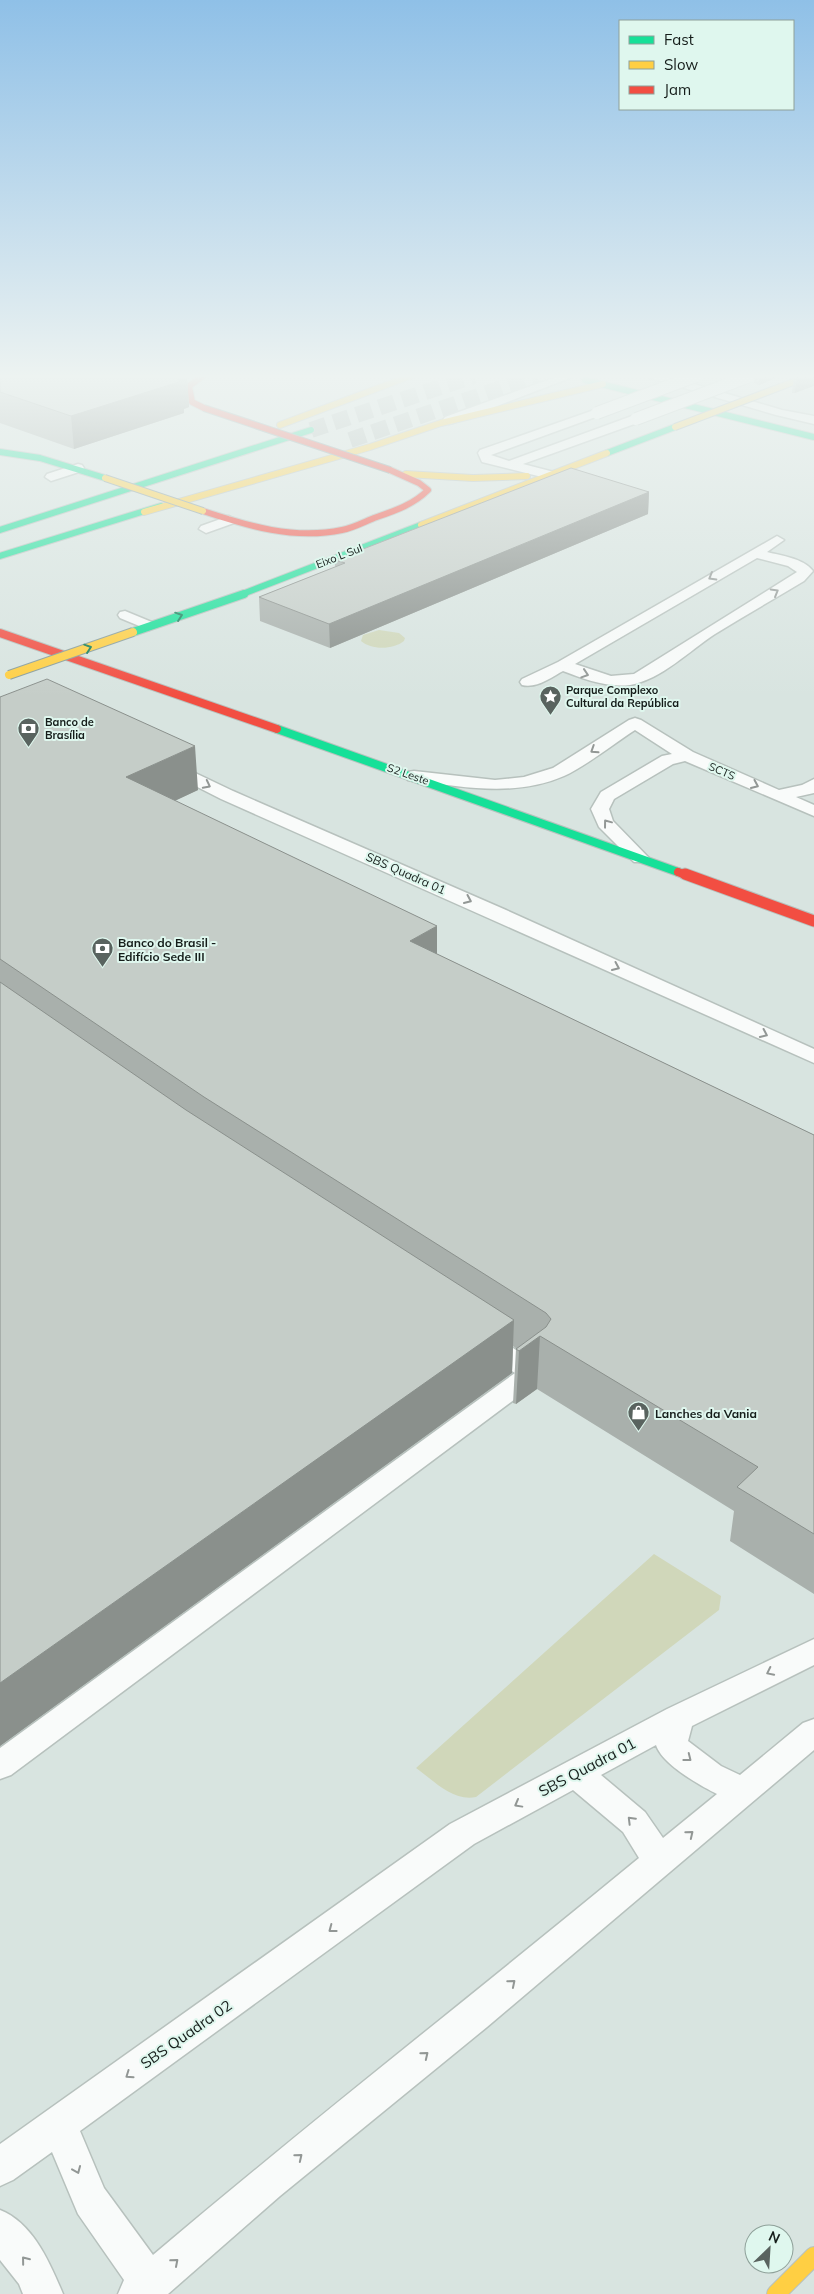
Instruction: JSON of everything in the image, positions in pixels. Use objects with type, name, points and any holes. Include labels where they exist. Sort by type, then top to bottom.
[{"type":"main road","points":[[120,483],[264,531],[290,536],[322,534],[342,530],[407,506],[420,499],[428,490],[416,483]]},
{"type":"main road","points":[[111,496],[142,483]]},
{"type":"main road","points":[[0,530],[150,483]]},
{"type":"main road","points":[[144,512],[227,483]]},
{"type":"main road","points":[[0,556],[245,483]]},
{"type":"main road","name":"Eixo L Sul","points":[[4,676],[261,587],[527,483]]},
{"type":"main road","points":[[264,531],[273,540]]},
{"type":"main road","points":[[261,587],[278,569]]},
{"type":"main road","name":"S2 Leste","points":[[0,633],[414,776],[814,921]]},
{"type":"main road","points":[[776,2294],[814,2256]]},
{"type":"lane","points":[[206,529],[229,520]]},
{"type":"lane","points":[[528,682],[563,665],[605,638],[777,540]]},
{"type":"lane","points":[[563,665],[584,675],[603,679],[623,680],[640,677],[722,623],[799,578],[806,571],[793,563],[755,553]]},
{"type":"lane","points":[[125,615],[149,626]]},
{"type":"lane","name":"SCTS","points":[[414,776],[495,785],[526,782],[559,772],[634,723],[687,756],[814,812]]},
{"type":"lane","points":[[640,858],[605,823],[600,809],[607,796],[668,760],[687,756]]},
{"type":"lane","name":"SBS Quadra 01","points":[[158,759],[227,795],[499,914],[814,1057]]},
{"type":"lane","points":[[779,795],[808,789],[814,784]]},
{"type":"lane","points":[[0,1766],[533,1373],[466,1329]]},
{"type":"lane","name":"SBS Quadra 01","points":[[371,1900],[462,1834],[678,1718],[814,1650]]},
{"type":"lane","points":[[678,1718],[672,1746],[710,1776],[742,1791]]},
{"type":"lane","points":[[58,2125],[91,2201],[144,2289],[267,2183],[475,2015],[658,1860],[814,1732]]},
{"type":"lane","points":[[575,1772],[634,1822],[658,1860]]},
{"type":"lane","name":"SBS Quadra 02","points":[[0,2167],[274,1972],[371,1900]]},
{"type":"lane","points":[[0,2229],[33,2270],[43,2294]]},
{"type":"green space","points":[[379,630],[399,633],[405,638],[404,641],[394,646],[382,648],[370,646],[361,641],[363,635]]},
{"type":"green space","points":[[654,1554],[721,1596],[719,1610],[476,1797],[468,1798],[451,1793],[416,1768]]},
{"type":"building","points":[[532,483],[620,483],[649,492],[329,624],[259,597],[345,563],[335,560]]},
{"type":"building","points":[[47,679],[195,746],[126,777],[437,926],[410,941],[814,1135],[814,1534],[737,1487],[758,1467],[540,1336],[519,1351],[516,1349],[546,1327],[551,1319],[546,1313],[204,1097],[0,959],[0,697]]},
{"type":"building","points":[[0,982],[186,1110],[514,1320],[0,1683]]},
{"type":"traffic: fast","points":[[0,530],[146,483]]},
{"type":"traffic: fast","points":[[0,556],[161,506]]},
{"type":"traffic: fast","points":[[133,632],[241,595],[421,525]]},
{"type":"traffic: fast","points":[[277,729],[678,872]]},
{"type":"traffic: slow","points":[[120,483],[203,511]]},
{"type":"traffic: slow","points":[[144,512],[245,483]]},
{"type":"traffic: slow","points":[[421,525],[529,483]]},
{"type":"traffic: slow","points":[[9,675],[133,632]]},
{"type":"traffic: slow","points":[[776,2294],[814,2256]]},
{"type":"traffic: jam","points":[[203,511],[254,527],[289,533],[324,533],[356,526],[417,500],[428,490],[419,483]]},
{"type":"traffic: jam","points":[[0,633],[277,729]]},
{"type":"traffic: jam","points":[[678,872],[814,921]]},
{"type":"place","name":"Parque Complexo Cultural da República","points":[[550,715]]},
{"type":"place","name":"Banco de Brasília","points":[[29,747]]},
{"type":"place","name":"Banco do Brasil - Edifício Sede III","points":[[102,968]]},
{"type":"place","name":"Lanches da Vania","points":[[639,1432]]}]
